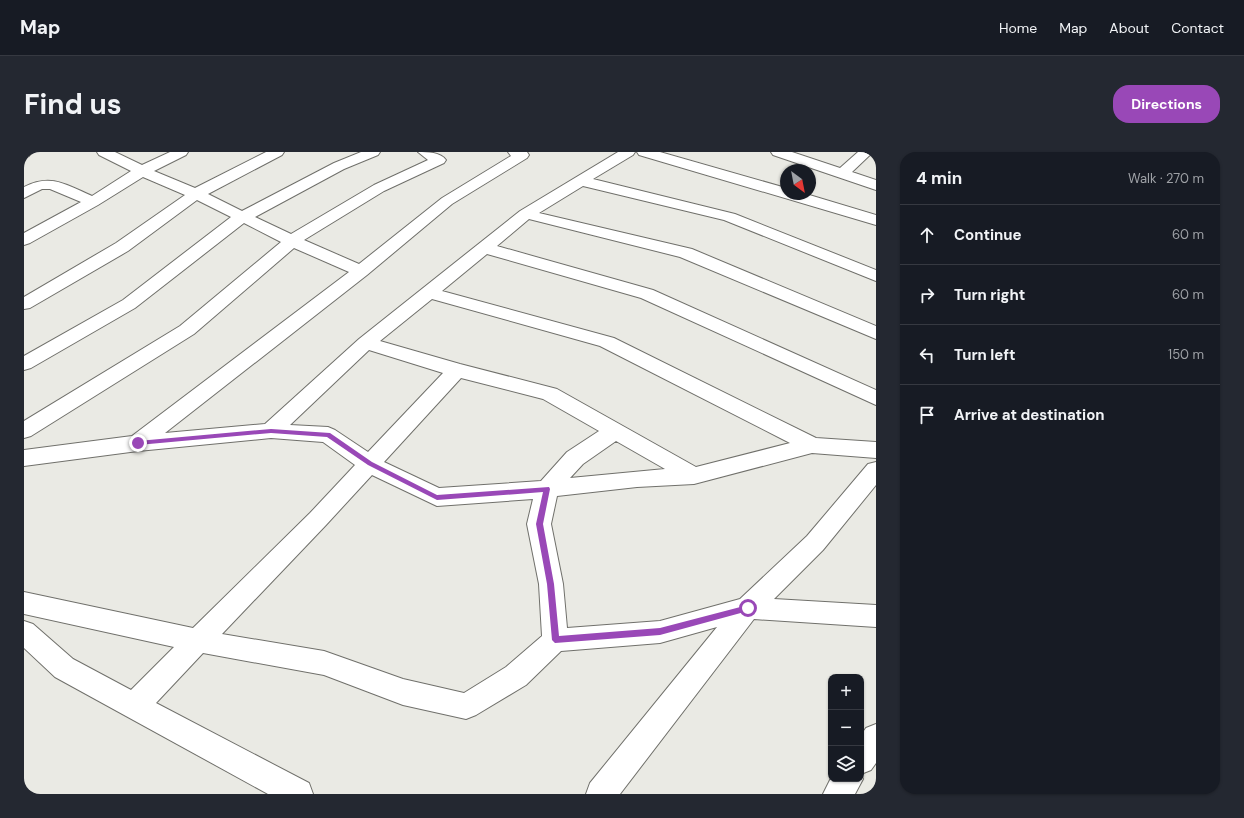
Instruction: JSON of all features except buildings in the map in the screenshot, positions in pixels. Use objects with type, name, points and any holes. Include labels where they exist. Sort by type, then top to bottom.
[{"type":"street","points":[[104,152],[142,171],[196,194],[292,241],[361,271]]},
{"type":"street","points":[[24,240],[93,202],[142,171],[181,152]]},
{"type":"street","points":[[24,304],[122,247],[196,194],[277,152]]},
{"type":"street","points":[[24,364],[129,304],[242,217],[339,166],[373,152]]},
{"type":"street","points":[[24,431],[187,330],[292,241],[379,188],[439,160],[425,152]]},
{"type":"street","points":[[138,443],[361,271],[447,201],[522,156],[515,152]]},
{"type":"street","points":[[271,431],[366,343],[486,248],[526,214],[628,152]]},
{"type":"street","points":[[644,152],[780,191]]},
{"type":"street","points":[[778,152],[805,155],[843,173],[876,185]]},
{"type":"street","points":[[843,173],[866,152]]},
{"type":"street","points":[[581,181],[729,217],[876,276]]},
{"type":"street","points":[[24,193],[39,185],[52,184],[93,202]]},
{"type":"street","points":[[814,200],[870,214]]},
{"type":"street","points":[[526,214],[686,253],[876,333]]},
{"type":"street","points":[[486,248],[647,294],[876,398]]},
{"type":"street","points":[[430,293],[607,342],[812,445]]},
{"type":"street","points":[[366,343],[457,370],[550,394],[694,476]]},
{"type":"street","points":[[134,706],[318,520],[457,370]]},
{"type":"street","points":[[24,458],[138,443],[271,431],[328,435],[370,464],[437,497],[547,489],[637,479],[694,476],[812,445],[876,450]]},
{"type":"street","points":[[555,640],[551,584],[539,524],[547,489],[575,458],[615,431]]},
{"type":"street","points":[[601,794],[748,608],[815,543],[876,470]]},
{"type":"street","points":[[24,603],[198,641],[324,663],[403,692],[466,706],[516,676],[555,640],[660,632],[748,608],[876,616]]},
{"type":"street","points":[[24,632],[64,668],[298,794]]},
{"type":"street","points":[[864,756],[876,738]]},
{"type":"street","points":[[838,794],[846,782]]},
{"type":"route","points":[[138,443],[271,431],[328,435],[370,464],[437,497],[547,489],[539,524],[551,584],[555,640],[660,632],[748,608]]}]
